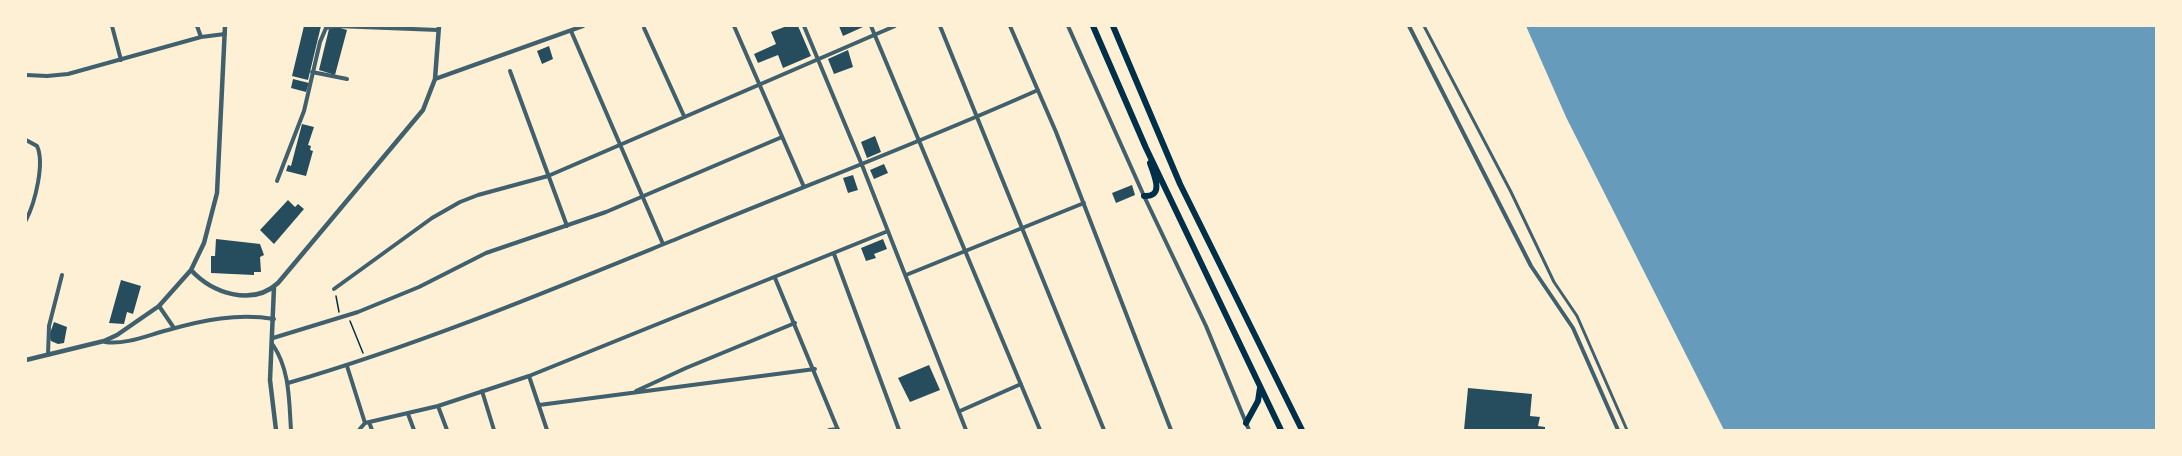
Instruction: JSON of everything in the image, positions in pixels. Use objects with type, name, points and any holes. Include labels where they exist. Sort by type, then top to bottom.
[{"type":"main road","points":[[1093,26],[1146,148],[1281,430]]},
{"type":"main road","points":[[1113,26],[1180,184],[1302,430]]},
{"type":"main road","points":[[1144,196],[1154,194],[1157,183],[1146,148]]},
{"type":"main road","points":[[1246,423],[1258,400],[1260,387]]},
{"type":"street","points":[[112,26],[121,60]]},
{"type":"street","points":[[197,26],[201,37]]},
{"type":"street","points":[[26,360],[104,341],[128,329],[159,306],[191,270],[204,243],[217,194],[225,26]]},
{"type":"street","points":[[435,79],[583,26]]},
{"type":"street","points":[[734,26],[804,186]]},
{"type":"street","points":[[804,26],[862,165],[966,430]]},
{"type":"street","points":[[871,26],[1040,430]]},
{"type":"street","points":[[334,289],[370,261],[447,209],[478,195],[548,176],[894,26]]},
{"type":"street","points":[[940,26],[1104,430]]},
{"type":"street","points":[[1010,26],[1084,203],[1138,349],[1171,430]]},
{"type":"street","points":[[1068,26],[1144,196],[1194,300],[1249,430]]},
{"type":"street","points":[[1409,26],[1531,266],[1572,328],[1618,430]]},
{"type":"street","points":[[1424,26],[1511,192],[1554,282],[1577,316],[1627,430]]},
{"type":"street","points":[[191,270],[197,277],[213,287],[234,295],[255,295],[274,287],[417,119],[428,101],[435,79],[438,28],[329,27],[322,35],[304,111],[277,180]]},
{"type":"street","points":[[644,28],[684,116]]},
{"type":"street","points":[[571,31],[663,244]]},
{"type":"street","points":[[26,75],[68,74],[201,37],[225,34]]},
{"type":"street","points":[[510,71],[567,226]]},
{"type":"street","points":[[312,72],[346,79]]},
{"type":"street","points":[[288,383],[347,366],[528,299],[804,186],[862,165],[1038,90]]},
{"type":"street","points":[[273,338],[348,316],[418,287],[486,253],[567,226],[642,197],[782,136]]},
{"type":"street","points":[[26,140],[37,146],[41,163],[26,220]]},
{"type":"street","points":[[906,275],[1084,203]]},
{"type":"street","points":[[359,430],[367,423],[408,414],[529,376],[888,231]]},
{"type":"street","points":[[834,254],[899,430]]},
{"type":"street","points":[[48,355],[47,336],[62,274]]},
{"type":"street","points":[[775,278],[815,369],[838,430],[829,430]]},
{"type":"street","points":[[274,287],[270,380],[276,430]]},
{"type":"street","points":[[159,306],[174,328]]},
{"type":"street","points":[[104,341],[123,342],[174,328],[242,316],[274,319]]},
{"type":"street","points":[[631,393],[795,323]]},
{"type":"street","points":[[273,345],[282,361],[288,383],[291,430]]},
{"type":"street","points":[[347,366],[367,423],[372,430]]},
{"type":"street","points":[[539,405],[815,369]]},
{"type":"street","points":[[529,376],[547,430]]},
{"type":"street","points":[[960,411],[1021,384]]},
{"type":"street","points":[[482,391],[494,430]]},
{"type":"street","points":[[438,405],[447,430]]},
{"type":"street","points":[[408,414],[414,430]]},
{"type":"path","points":[[334,289],[341,318]]},
{"type":"path","points":[[348,316],[365,359]]},
{"type":"water","points":[[1526,26],[2156,26],[2156,430],[1724,430],[1566,117]]},
{"type":"building","points":[[304,26],[321,26],[308,80],[292,76]]},
{"type":"building","points":[[334,26],[347,30],[335,75],[319,70],[329,29]]},
{"type":"building","points":[[787,26],[798,26],[811,56],[783,68],[778,55],[758,63],[754,54],[776,44],[771,32]]},
{"type":"building","points":[[839,26],[862,26],[863,27],[843,36]]},
{"type":"building","points":[[549,46],[553,59],[542,64],[537,51]]},
{"type":"building","points":[[848,50],[853,67],[834,74],[828,59]]},
{"type":"building","points":[[293,79],[309,83],[306,92],[291,88]]},
{"type":"building","points":[[302,124],[314,127],[308,145],[313,151],[306,176],[286,171],[288,165],[291,166]]},
{"type":"building","points":[[875,136],[881,152],[867,158],[861,142]]},
{"type":"building","points":[[884,164],[888,173],[874,179],[870,170]]},
{"type":"building","points":[[853,175],[858,190],[848,193],[843,178]]},
{"type":"building","points":[[1132,185],[1135,195],[1116,203],[1112,193]]},
{"type":"building","points":[[288,200],[295,207],[298,204],[304,209],[274,244],[260,230]]},
{"type":"building","points":[[216,239],[260,244],[264,255],[260,257],[261,272],[254,272],[254,275],[211,273],[211,256],[215,256]]},
{"type":"building","points":[[883,239],[887,249],[874,254],[876,258],[866,261],[861,248]]},
{"type":"building","points":[[121,280],[141,286],[133,314],[127,312],[124,324],[109,323]]},
{"type":"building","points":[[54,322],[67,327],[64,343],[58,344],[51,341],[49,336]]},
{"type":"building","points":[[929,365],[940,390],[910,402],[898,378]]},
{"type":"building","points":[[1468,388],[1532,394],[1530,416],[1540,417],[1538,426],[1545,427],[1545,430],[1464,430]]}]
